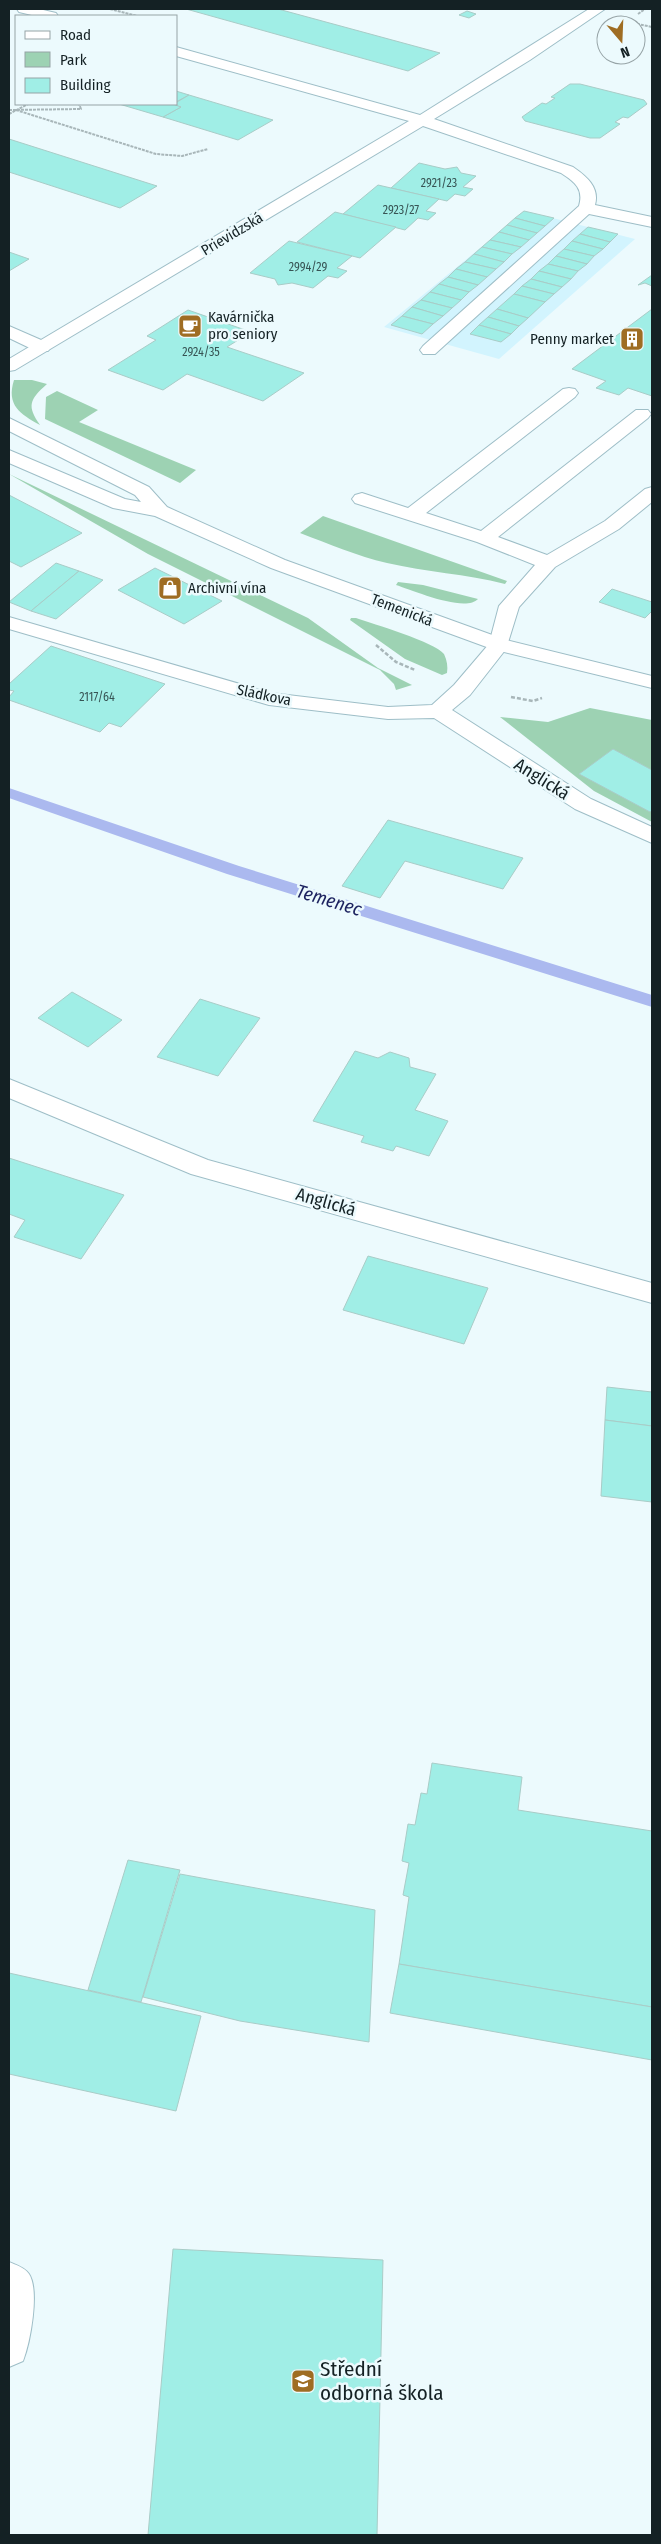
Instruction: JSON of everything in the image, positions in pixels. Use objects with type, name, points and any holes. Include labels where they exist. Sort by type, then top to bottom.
[{"type":"street","points":[[24,9],[47,15]]},
{"type":"street","name":"Prievidzská","points":[[9,366],[422,120],[598,9]]},
{"type":"street","points":[[178,52],[422,120],[567,170],[581,178],[589,189],[590,198],[586,208],[429,350]]},
{"type":"street","points":[[586,208],[652,222]]},
{"type":"street","points":[[9,331],[42,347]]},
{"type":"street","points":[[411,515],[569,393]]},
{"type":"street","points":[[484,538],[642,414]]},
{"type":"street","name":"Temenická","points":[[9,424],[142,490],[160,511]]},
{"type":"street","name":"Temenická","points":[[9,456],[120,504],[160,511],[278,564],[500,645],[652,682]]},
{"type":"street","points":[[438,711],[462,690],[500,645],[509,606],[548,563],[612,525],[652,493]]},
{"type":"street","points":[[362,499],[484,538],[548,563]]},
{"type":"street","name":"Sládkova","points":[[9,623],[269,699],[388,713],[438,711]]},
{"type":"street","name":"Anglická","points":[[438,711],[583,804],[652,836]]},
{"type":"street","name":"Anglická","points":[[9,1088],[200,1167],[652,1293]]},
{"type":"street","points":[[9,2281],[15,2287],[9,2347]]},
{"type":"path","points":[[110,9],[134,15]]},
{"type":"path","points":[[9,114],[26,105]]},
{"type":"path","points":[[9,110],[80,109],[81,105]]},
{"type":"path","points":[[16,110],[156,154],[178,157],[198,154],[208,149]]},
{"type":"shaded area","points":[[525,211],[635,239],[499,359],[384,327]]},
{"type":"green space","points":[[14,380],[32,380],[47,384],[36,394],[32,403],[33,413],[40,425],[26,417],[16,408],[12,396]]},
{"type":"green space","points":[[57,391],[98,410],[79,422],[196,470],[180,483],[45,419],[46,397]]},
{"type":"green space","points":[[9,474],[308,618],[378,668],[412,685],[396,690],[394,684],[380,670],[148,554]]},
{"type":"green space","points":[[323,516],[507,581],[505,584],[387,563],[300,533]]},
{"type":"green space","points":[[398,582],[423,585],[478,599],[471,603],[451,602],[396,585]]},
{"type":"green space","points":[[351,618],[403,634],[438,649],[445,656],[447,673],[442,675],[405,659],[350,620]]},
{"type":"green space","points":[[590,708],[652,720],[652,822],[594,791],[500,717],[548,722]]},
{"type":"building","points":[[186,9],[278,9],[440,53],[408,71]]},
{"type":"building","points":[[467,11],[476,14],[469,18],[459,15]]},
{"type":"building","points":[[570,84],[580,84],[644,100],[647,104],[628,118],[623,117],[615,122],[620,124],[600,138],[590,138],[525,121],[522,117],[542,103],[546,104],[555,98],[551,97]]},
{"type":"building","points":[[178,92],[189,95],[178,101]]},
{"type":"building","points":[[189,95],[273,120],[238,140],[163,117],[181,107],[172,105],[178,105],[178,101]]},
{"type":"building","points":[[122,105],[176,105],[181,107],[163,117]]},
{"type":"building","points":[[9,139],[157,186],[120,208],[9,172]]},
{"type":"building","points":[[419,163],[445,169],[457,167],[461,173],[476,176],[463,187],[473,189],[465,196],[455,194],[447,201],[391,188]]},
{"type":"building","points":[[378,185],[439,199],[426,211],[436,213],[428,220],[418,218],[405,230],[343,214]]},
{"type":"building","points":[[524,211],[554,218],[545,226],[515,218]]},
{"type":"building","points":[[335,212],[396,227],[360,258],[297,242]]},
{"type":"building","points":[[515,218],[545,226],[537,233],[507,225]]},
{"type":"building","points":[[507,225],[537,233],[529,240],[499,232]]},
{"type":"building","points":[[588,227],[618,234],[610,242],[580,234]]},
{"type":"building","points":[[499,232],[529,240],[521,247],[490,240]]},
{"type":"building","points":[[580,234],[610,242],[603,249],[572,241]]},
{"type":"building","points":[[490,240],[521,247],[512,254],[482,247]]},
{"type":"building","points":[[289,241],[352,256],[337,268],[347,271],[338,278],[328,276],[313,288],[292,283],[278,285],[275,279],[250,273]]},
{"type":"building","points":[[572,241],[603,249],[594,256],[564,249]]},
{"type":"building","points":[[482,247],[512,254],[504,262],[474,254]]},
{"type":"building","points":[[564,249],[594,256],[587,264],[556,256]]},
{"type":"building","points":[[9,252],[29,259],[9,271]]},
{"type":"building","points":[[474,254],[504,262],[496,269],[465,262]]},
{"type":"building","points":[[556,256],[587,264],[578,271],[548,264]]},
{"type":"building","points":[[465,262],[496,269],[487,277],[456,269]]},
{"type":"building","points":[[548,264],[578,271],[571,279],[539,271]]},
{"type":"building","points":[[456,269],[487,277],[478,285],[448,277]]},
{"type":"building","points":[[539,271],[571,279],[562,287],[531,279]]},
{"type":"building","name":"Penny market","points":[[652,275],[652,286],[645,283],[638,285]]},
{"type":"building","points":[[448,277],[478,285],[469,292],[439,284]]},
{"type":"building","points":[[531,279],[562,287],[554,294],[522,286]]},
{"type":"building","points":[[439,284],[469,292],[461,300],[430,292]]},
{"type":"building","points":[[522,286],[554,294],[545,302],[514,294]]},
{"type":"building","points":[[430,292],[461,300],[452,308],[421,300]]},
{"type":"building","points":[[514,294],[545,302],[528,318],[497,309]]},
{"type":"building","points":[[421,300],[452,308],[443,316],[412,307]]},
{"type":"building","points":[[412,307],[443,316],[433,324],[402,316]]},
{"type":"building","points":[[497,309],[528,318],[519,326],[488,317]]},
{"type":"building","name":"Penny market","points":[[652,309],[652,396],[628,388],[619,395],[596,388],[606,381],[572,369]]},
{"type":"building","points":[[188,310],[251,332],[227,347],[304,373],[263,401],[187,374],[163,390],[108,370],[156,340],[147,336]]},
{"type":"building","points":[[402,316],[433,324],[422,334],[391,325]]},
{"type":"building","points":[[488,317],[519,326],[511,334],[479,325]]},
{"type":"building","points":[[479,325],[511,334],[501,342],[470,334]]},
{"type":"building","points":[[9,495],[82,533],[21,567],[9,561]]},
{"type":"building","points":[[56,563],[79,571],[31,611],[9,602]]},
{"type":"building","points":[[155,568],[222,601],[184,624],[118,590]]},
{"type":"building","points":[[79,571],[103,580],[56,619],[31,611]]},
{"type":"building","points":[[612,589],[652,602],[652,611],[645,618],[599,602]]},
{"type":"building","points":[[51,646],[165,684],[121,727],[109,723],[100,732],[9,700],[14,691],[9,690],[9,684]]},
{"type":"building","points":[[613,749],[652,770],[652,811],[650,812],[579,774]]},
{"type":"building","points":[[388,820],[523,858],[503,889],[405,861],[380,898],[342,886]]},
{"type":"building","points":[[72,992],[122,1020],[88,1047],[38,1018]]},
{"type":"building","points":[[200,999],[260,1018],[218,1076],[157,1057]]},
{"type":"building","points":[[355,1051],[378,1058],[390,1052],[409,1058],[410,1067],[436,1074],[415,1110],[448,1121],[429,1156],[396,1146],[393,1151],[361,1142],[364,1136],[313,1121]]},
{"type":"building","points":[[9,1158],[124,1195],[81,1259],[14,1237],[25,1220],[9,1214]]},
{"type":"building","points":[[368,1256],[488,1288],[464,1344],[343,1310]]},
{"type":"building","points":[[607,1387],[652,1392],[652,1426],[605,1420]]},
{"type":"building","points":[[605,1420],[652,1426],[652,1502],[601,1496]]},
{"type":"building","points":[[432,1763],[522,1777],[518,1810],[652,1831],[652,2007],[399,1964],[409,1897],[403,1895],[409,1863],[402,1861],[408,1824],[415,1825],[421,1793],[427,1794]]},
{"type":"building","points":[[128,1860],[180,1870],[141,2002],[88,1990]]},
{"type":"building","points":[[180,1874],[375,1910],[369,2042],[240,2021],[143,1997]]},
{"type":"building","points":[[399,1964],[652,2007],[652,2060],[390,2013]]},
{"type":"building","points":[[9,1973],[201,2016],[176,2111],[9,2074]]},
{"type":"building","points":[[173,2249],[383,2260],[377,2535],[148,2535]]},
{"type":"waterway","name":"Temenec","points":[[9,793],[233,870],[652,1001]]},
{"type":"place","name":"Kavárnička pro seniory","points":[[190,326]]},
{"type":"place","name":"Penny market","points":[[632,339]]},
{"type":"place","name":"Archivní vína","points":[[170,588]]},
{"type":"place","name":"Střední odborná škola","points":[[303,2381]]}]
